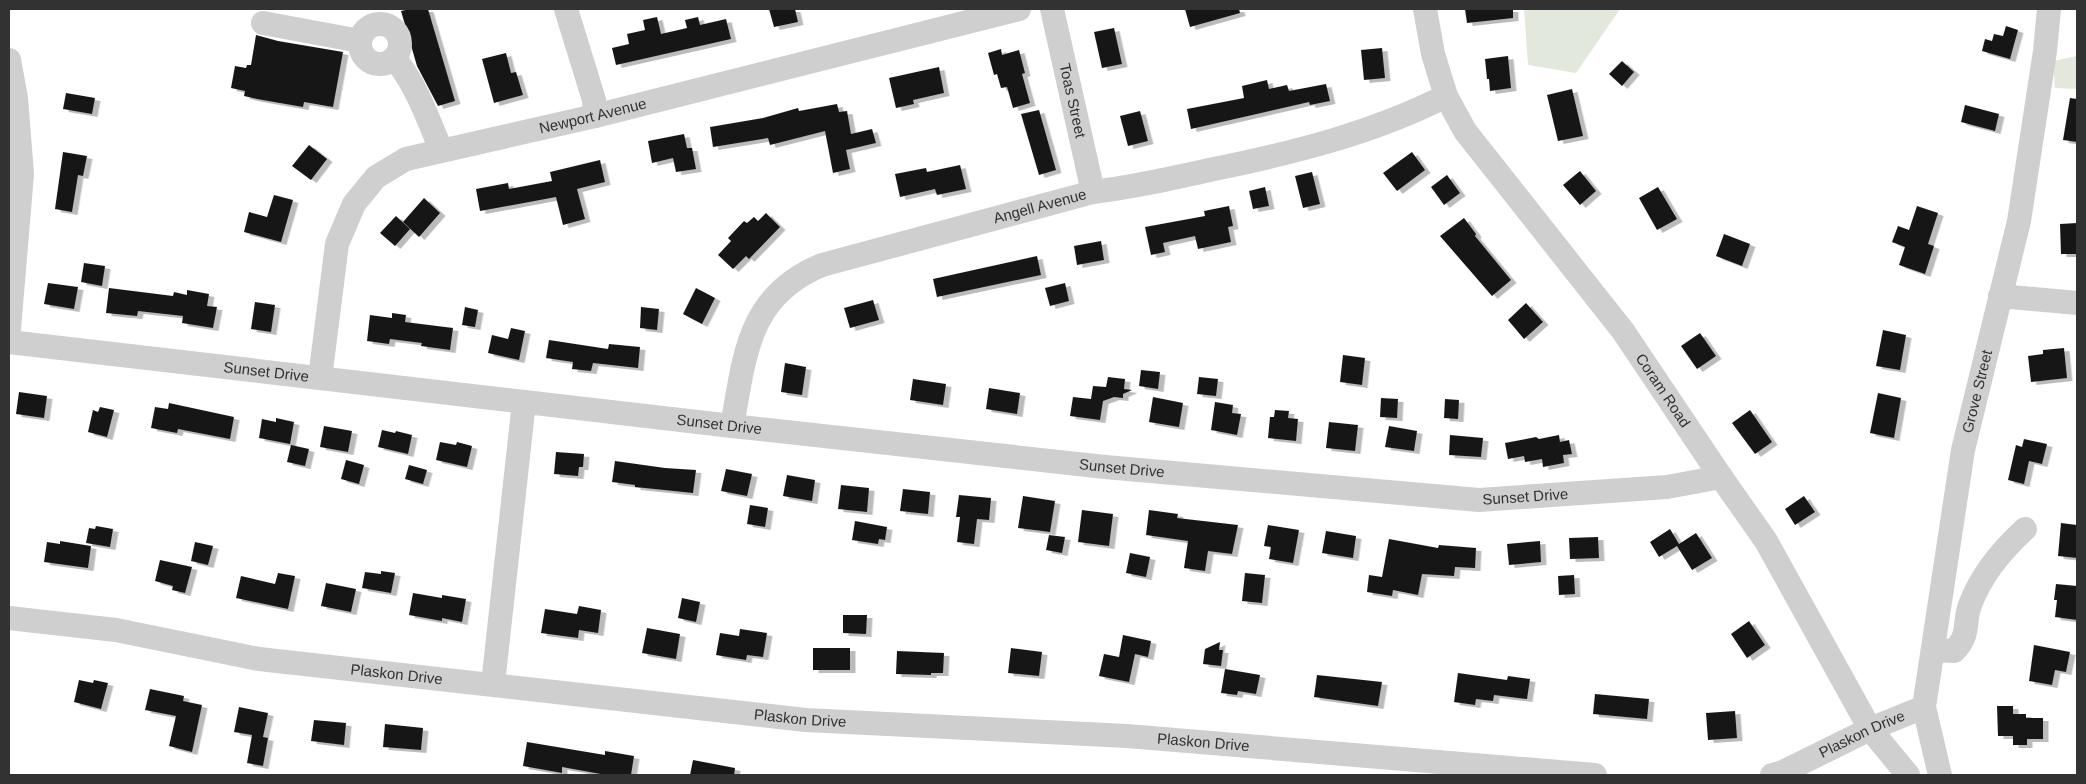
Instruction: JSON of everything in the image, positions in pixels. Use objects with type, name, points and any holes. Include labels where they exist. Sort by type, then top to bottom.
[{"type":"street","points":[[566,9],[594,100],[595,116]]},
{"type":"street","name":"Newport Avenue","points":[[320,378],[337,244],[354,204],[376,177],[406,159],[595,116],[1019,9]]},
{"type":"street","name":"Toas Street","points":[[1052,9],[1094,192]]},
{"type":"street","name":"Coram Road","points":[[1425,9],[1433,54],[1446,96],[1466,131],[1623,330],[1720,477],[1766,541],[1870,729],[1908,775]]},
{"type":"street","name":"Grove Street","points":[[1940,775],[1924,707],[1963,450],[2019,221],[2046,51],[2049,9]]},
{"type":"street","points":[[263,23],[360,41]]},
{"type":"street","points":[[380,23],[389,26],[397,32],[400,42],[399,51],[394,58],[384,64],[370,62],[361,52],[360,41],[362,33],[370,26],[380,23]]},
{"type":"street","points":[[394,58],[401,66],[428,116],[441,150]]},
{"type":"street","points":[[9,60],[16,98],[22,174],[9,329]]},
{"type":"street","name":"Angell Avenue","points":[[732,426],[746,351],[759,317],[786,286],[802,274],[822,266],[1094,192],[1126,188],[1292,153],[1372,127],[1446,96]]},
{"type":"street","points":[[2000,296],[2077,303]]},
{"type":"street","name":"Sunset Drive","points":[[9,342],[732,426],[1105,466],[1479,500],[1667,487],[1720,477]]},
{"type":"street","points":[[493,684],[524,402]]},
{"type":"street","points":[[1933,650],[1954,651],[1961,643],[1966,632],[1969,606],[1978,587],[2004,549],[2025,529]]},
{"type":"street","name":"Plaskon Drive","points":[[9,618],[116,630],[260,659],[806,720],[1127,736],[1595,775]]},
{"type":"street","name":"Plaskon Drive","points":[[1772,775],[1783,772],[1870,729],[1924,707]]},
{"type":"shaded area","points":[[1524,9],[1620,9],[1576,73],[1528,65]]},
{"type":"shaded area","points":[[2077,56],[2077,89],[2055,88],[2053,61]]},
{"type":"building","points":[[428,9],[455,101],[438,106],[417,66],[401,11]]},
{"type":"building","points":[[769,9],[795,9],[798,22],[774,27]]},
{"type":"building","points":[[1185,9],[1239,9],[1240,13],[1190,27]]},
{"type":"building","points":[[1465,9],[1513,9],[1513,18],[1467,23]]},
{"type":"building","points":[[657,17],[661,34],[687,28],[685,20],[698,17],[700,25],[726,19],[731,39],[616,65],[612,48],[629,44],[627,34],[645,30],[643,20]]},
{"type":"building","points":[[2006,26],[2018,30],[2010,59],[1982,51],[1985,39],[1992,41],[1994,34],[2003,36]]},
{"type":"building","points":[[1114,28],[1122,64],[1102,68],[1094,32]]},
{"type":"building","points":[[256,35],[278,41],[343,52],[333,107],[304,102],[303,107],[257,99],[244,96],[245,91],[231,88],[235,66],[246,68],[247,65],[251,65]]},
{"type":"building","points":[[1382,48],[1385,78],[1364,80],[1361,50]]},
{"type":"building","points":[[1001,49],[1002,55],[1019,50],[1025,73],[1022,74],[1030,103],[1013,108],[1007,87],[1001,88],[997,74],[994,75],[988,53]]},
{"type":"building","points":[[506,53],[511,73],[516,72],[523,95],[494,103],[482,59]]},
{"type":"building","points":[[1508,56],[1511,88],[1490,91],[1485,59]]},
{"type":"building","points":[[1622,61],[1634,72],[1622,86],[1609,74]]},
{"type":"building","points":[[939,67],[944,93],[913,100],[914,104],[896,108],[889,78]]},
{"type":"building","points":[[1267,80],[1269,89],[1287,85],[1289,91],[1326,84],[1330,101],[1310,105],[1309,102],[1191,129],[1187,109],[1244,98],[1242,86]]},
{"type":"building","points":[[1572,89],[1583,136],[1558,141],[1547,95]]},
{"type":"building","points":[[66,93],[95,98],[92,114],[63,109]]},
{"type":"building","points":[[2070,98],[2077,99],[2077,142],[2063,140]]},
{"type":"building","points":[[837,104],[839,112],[847,111],[851,134],[872,129],[876,143],[846,150],[850,169],[833,173],[825,131],[770,145],[768,138],[713,147],[710,127],[763,118],[798,108],[799,111]]},
{"type":"building","points":[[1965,105],[1999,114],[1995,131],[1961,122]]},
{"type":"building","points":[[1039,110],[1056,170],[1039,175],[1021,114]]},
{"type":"building","points":[[1140,111],[1148,141],[1128,146],[1120,116]]},
{"type":"building","points":[[684,134],[687,148],[692,148],[696,169],[676,172],[673,158],[652,163],[648,141]]},
{"type":"building","points":[[309,145],[327,159],[311,180],[292,166]]},
{"type":"building","points":[[63,152],[87,156],[83,176],[78,175],[72,212],[55,209]]},
{"type":"building","points":[[1412,152],[1425,170],[1397,191],[1383,173]]},
{"type":"building","points":[[600,160],[605,182],[577,189],[585,219],[563,225],[556,197],[480,211],[476,189],[508,183],[509,189],[552,181],[550,172]]},
{"type":"building","points":[[960,165],[966,189],[937,195],[935,189],[900,197],[895,174],[926,168],[927,172]]},
{"type":"building","points":[[1580,171],[1596,191],[1580,205],[1563,185]]},
{"type":"building","points":[[1312,172],[1320,204],[1303,208],[1295,176]]},
{"type":"building","points":[[1447,175],[1460,193],[1444,205],[1431,187]]},
{"type":"building","points":[[1265,187],[1269,206],[1253,209],[1249,191]]},
{"type":"building","points":[[1658,187],[1677,219],[1657,230],[1639,198]]},
{"type":"building","points":[[274,195],[293,200],[281,242],[244,232],[249,212],[267,217]]},
{"type":"building","points":[[424,198],[440,213],[419,237],[403,222]]},
{"type":"building","points":[[1229,206],[1233,226],[1228,227],[1231,242],[1198,249],[1195,236],[1163,243],[1165,252],[1151,255],[1145,227],[1205,216],[1204,211]]},
{"type":"building","points":[[1917,206],[1938,213],[1928,244],[1934,246],[1925,274],[1899,265],[1905,247],[1892,242],[1898,226],[1909,230]]},
{"type":"building","points":[[766,213],[780,227],[749,259],[746,256],[733,269],[718,255],[731,241],[728,238],[744,221],[747,223],[754,217],[758,221]]},
{"type":"building","points":[[396,216],[410,229],[395,246],[380,233]]},
{"type":"building","points":[[1464,218],[1476,234],[1475,236],[1511,280],[1492,296],[1440,236]]},
{"type":"building","points":[[2077,223],[2077,254],[2061,254],[2060,224]]},
{"type":"building","points":[[1724,234],[1750,244],[1742,266],[1716,256]]},
{"type":"building","points":[[1101,241],[1104,260],[1077,265],[1074,246]]},
{"type":"building","points":[[1037,256],[1041,275],[937,297],[933,279]]},
{"type":"building","points":[[84,263],[105,266],[102,286],[81,282]]},
{"type":"building","points":[[48,283],[78,287],[74,309],[44,304]]},
{"type":"building","points":[[1065,283],[1069,301],[1050,306],[1045,288]]},
{"type":"building","points":[[109,288],[173,296],[174,292],[187,295],[187,290],[209,294],[207,306],[217,307],[213,328],[182,323],[183,316],[138,311],[137,316],[106,313]]},
{"type":"building","points":[[696,288],[715,298],[702,324],[683,314]]},
{"type":"building","points":[[873,300],[879,320],[850,328],[844,308]]},
{"type":"building","points":[[255,302],[275,305],[271,332],[251,329]]},
{"type":"building","points":[[1526,303],[1543,322],[1524,339],[1508,320]]},
{"type":"building","points":[[465,307],[478,310],[475,327],[462,325]]},
{"type":"building","points":[[641,307],[659,309],[657,330],[640,328]]},
{"type":"building","points":[[392,313],[406,315],[405,322],[453,328],[450,350],[421,346],[422,343],[390,339],[389,344],[367,341],[370,315],[392,318]]},
{"type":"building","points":[[511,328],[525,331],[519,360],[488,353],[492,335],[508,339]]},
{"type":"building","points":[[1883,330],[1906,335],[1900,370],[1876,366]]},
{"type":"building","points":[[1700,333],[1716,356],[1697,369],[1681,346]]},
{"type":"building","points":[[549,340],[608,349],[609,344],[640,347],[638,368],[593,363],[591,371],[572,369],[573,362],[546,358]]},
{"type":"building","points":[[2064,348],[2067,378],[2031,382],[2028,356],[2043,354],[2043,350]]},
{"type":"building","points":[[1343,355],[1365,358],[1362,385],[1340,382]]},
{"type":"building","points":[[785,363],[806,367],[802,395],[781,392]]},
{"type":"building","points":[[1141,370],[1160,372],[1158,389],[1139,386]]},
{"type":"building","points":[[1108,377],[1125,379],[1124,389],[1132,390],[1123,394],[1123,398],[1114,397],[1103,401],[1100,420],[1070,416],[1073,397],[1091,399],[1093,386],[1106,387]]},
{"type":"building","points":[[1199,377],[1218,379],[1216,396],[1197,394]]},
{"type":"building","points":[[913,379],[946,384],[943,405],[910,400]]},
{"type":"building","points":[[989,388],[1020,393],[1017,414],[986,409]]},
{"type":"building","points":[[19,392],[47,396],[44,418],[16,414]]},
{"type":"building","points":[[1878,393],[1901,398],[1894,438],[1870,433]]},
{"type":"building","points":[[1153,397],[1183,403],[1179,427],[1149,422]]},
{"type":"building","points":[[1381,398],[1398,399],[1397,418],[1380,417]]},
{"type":"building","points":[[1445,399],[1459,400],[1458,419],[1444,418]]},
{"type":"building","points":[[1215,402],[1233,405],[1232,413],[1241,414],[1237,435],[1211,430]]},
{"type":"building","points":[[169,403],[234,417],[230,439],[178,429],[177,433],[151,428],[155,407],[168,409]]},
{"type":"building","points":[[100,407],[114,410],[107,437],[88,432],[93,410],[98,412]]},
{"type":"building","points":[[1275,410],[1289,411],[1288,418],[1298,419],[1296,441],[1268,438],[1270,417],[1274,417]]},
{"type":"building","points":[[1750,410],[1772,442],[1755,454],[1732,423]]},
{"type":"building","points":[[276,418],[294,422],[290,444],[259,438],[262,419],[276,422]]},
{"type":"building","points":[[1329,422],[1358,425],[1355,451],[1326,448]]},
{"type":"building","points":[[324,426],[352,431],[348,452],[320,447]]},
{"type":"building","points":[[1389,426],[1417,431],[1414,451],[1385,447]]},
{"type":"building","points":[[382,430],[412,435],[408,454],[378,447]]},
{"type":"building","points":[[1450,435],[1483,438],[1481,457],[1449,455]]},
{"type":"building","points":[[1559,435],[1560,442],[1569,440],[1572,454],[1563,455],[1564,463],[1543,467],[1542,459],[1525,462],[1524,456],[1508,459],[1505,443]]},
{"type":"building","points":[[2024,439],[2047,444],[2042,464],[2029,461],[2024,484],[2008,480],[2016,445],[2022,447]]},
{"type":"building","points":[[440,442],[456,445],[457,442],[472,446],[467,467],[436,460]]},
{"type":"building","points":[[291,445],[309,449],[305,466],[287,462]]},
{"type":"building","points":[[556,452],[584,454],[583,467],[579,467],[578,476],[554,474]]},
{"type":"building","points":[[346,460],[364,465],[359,484],[341,479]]},
{"type":"building","points":[[615,461],[696,470],[693,493],[635,487],[635,485],[612,482]]},
{"type":"building","points":[[409,465],[427,470],[423,484],[405,479]]},
{"type":"building","points":[[726,469],[752,474],[747,496],[721,491]]},
{"type":"building","points":[[787,475],[815,480],[812,501],[783,496]]},
{"type":"building","points":[[841,485],[869,488],[867,512],[838,509]]},
{"type":"building","points":[[903,489],[930,492],[928,514],[900,511]]},
{"type":"building","points":[[959,495],[991,498],[989,520],[977,519],[974,544],[957,542],[960,517],[956,517]]},
{"type":"building","points":[[1023,496],[1055,501],[1050,532],[1018,528]]},
{"type":"building","points":[[1804,496],[1815,512],[1795,525],[1785,509]]},
{"type":"building","points":[[750,505],[768,508],[765,527],[747,524]]},
{"type":"building","points":[[1082,510],[1113,514],[1109,546],[1078,542]]},
{"type":"building","points":[[1149,510],[1178,514],[1177,518],[1238,525],[1232,554],[1208,551],[1205,571],[1184,568],[1188,541],[1146,535]]},
{"type":"building","points":[[855,521],[887,527],[885,540],[879,539],[878,544],[852,540]]},
{"type":"building","points":[[2061,523],[2077,525],[2077,558],[2058,556]]},
{"type":"building","points":[[1268,525],[1299,530],[1293,563],[1269,559],[1271,547],[1264,546]]},
{"type":"building","points":[[96,526],[113,529],[110,547],[86,543],[89,528],[95,529]]},
{"type":"building","points":[[1670,529],[1679,544],[1696,533],[1712,558],[1692,570],[1677,546],[1659,557],[1650,542]]},
{"type":"building","points":[[1326,531],[1356,536],[1353,558],[1322,553]]},
{"type":"building","points":[[1049,535],[1065,537],[1062,553],[1046,550]]},
{"type":"building","points":[[1598,537],[1599,558],[1570,559],[1569,538]]},
{"type":"building","points":[[1389,539],[1438,548],[1439,545],[1476,548],[1475,568],[1455,567],[1454,576],[1422,574],[1418,595],[1393,590],[1392,596],[1367,592],[1369,575],[1382,577]]},
{"type":"building","points":[[60,541],[91,546],[88,568],[44,562],[47,542],[60,544]]},
{"type":"building","points":[[1540,541],[1541,562],[1509,565],[1507,544]]},
{"type":"building","points":[[195,542],[213,546],[208,565],[191,561]]},
{"type":"building","points":[[1130,553],[1150,557],[1146,577],[1126,573]]},
{"type":"building","points":[[160,560],[192,567],[185,593],[172,590],[173,586],[155,581]]},
{"type":"building","points":[[381,571],[395,573],[391,593],[362,588],[365,572],[381,574]]},
{"type":"building","points":[[278,573],[295,576],[288,609],[236,598],[241,576],[275,584]]},
{"type":"building","points":[[1245,573],[1265,575],[1262,603],[1242,601]]},
{"type":"building","points":[[1574,575],[1575,594],[1559,595],[1558,576]]},
{"type":"building","points":[[326,583],[356,589],[351,612],[321,606]]},
{"type":"building","points":[[2056,584],[2077,586],[2077,620],[2055,617],[2057,600],[2054,600]]},
{"type":"building","points":[[413,593],[442,598],[442,595],[466,599],[462,622],[442,618],[442,621],[409,615]]},
{"type":"building","points":[[682,598],[700,602],[696,622],[678,618]]},
{"type":"building","points":[[579,606],[601,610],[598,633],[579,630],[578,638],[541,633],[545,609],[577,614]]},
{"type":"building","points":[[843,615],[867,615],[866,634],[843,633]]},
{"type":"building","points":[[1749,621],[1765,645],[1747,658],[1731,634]]},
{"type":"building","points":[[647,628],[680,634],[676,659],[642,653]]},
{"type":"building","points":[[740,629],[767,633],[763,657],[747,655],[746,660],[716,655],[720,633],[739,636]]},
{"type":"building","points":[[1123,635],[1151,641],[1148,657],[1135,654],[1129,682],[1099,676],[1104,654],[1119,657]]},
{"type":"building","points":[[1220,642],[1219,650],[1223,650],[1221,666],[1203,664],[1205,649]]},
{"type":"building","points":[[2034,645],[2070,652],[2066,672],[2055,670],[2052,685],[2029,681]]},
{"type":"building","points":[[813,648],[850,648],[850,670],[813,670]]},
{"type":"building","points":[[1011,648],[1042,652],[1039,676],[1008,673]]},
{"type":"building","points":[[897,651],[944,653],[943,673],[931,673],[931,675],[896,674]]},
{"type":"building","points":[[1225,669],[1260,675],[1256,694],[1238,691],[1237,695],[1221,693]]},
{"type":"building","points":[[1458,673],[1507,680],[1508,676],[1530,679],[1527,699],[1494,695],[1493,701],[1476,699],[1475,705],[1454,702]]},
{"type":"building","points":[[1317,675],[1382,682],[1378,706],[1314,697]]},
{"type":"building","points":[[79,680],[93,683],[94,680],[108,683],[101,709],[74,702]]},
{"type":"building","points":[[150,689],[184,696],[183,701],[202,705],[192,752],[169,746],[176,716],[145,710]]},
{"type":"building","points":[[1595,694],[1649,699],[1647,719],[1593,714]]},
{"type":"building","points":[[1997,706],[2013,706],[2013,714],[2026,714],[2026,718],[2043,718],[2043,739],[2027,739],[2027,745],[2013,745],[2013,736],[1998,736]]},
{"type":"building","points":[[239,707],[268,713],[263,737],[268,738],[263,766],[247,763],[252,735],[234,732]]},
{"type":"building","points":[[1735,711],[1737,738],[1708,740],[1706,713]]},
{"type":"building","points":[[314,720],[346,723],[344,745],[311,741]]},
{"type":"building","points":[[385,724],[423,728],[421,750],[383,747]]},
{"type":"building","points":[[527,742],[605,755],[605,751],[634,756],[631,775],[606,775],[562,767],[562,773],[523,766]]},
{"type":"building","points":[[693,760],[735,768],[734,775],[690,775]]}]
